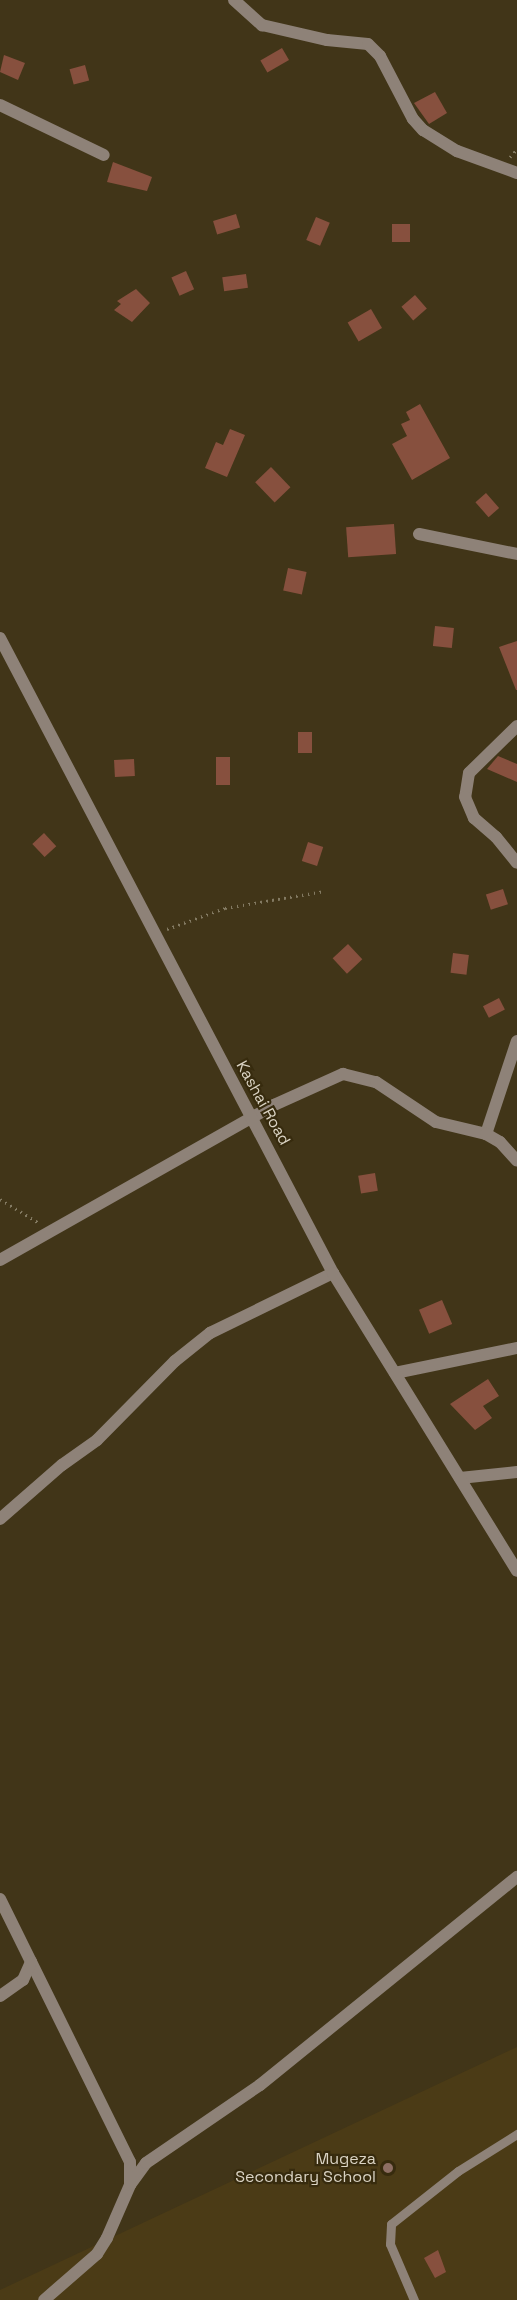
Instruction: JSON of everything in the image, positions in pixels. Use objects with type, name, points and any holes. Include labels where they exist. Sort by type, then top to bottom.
[{"type":"street","points":[[234,0],[262,25],[327,40],[368,44],[386,65],[413,119],[423,130],[457,152],[517,173]]},
{"type":"street","points":[[0,105],[104,155]]},
{"type":"street","points":[[419,534],[517,554]]},
{"type":"street","name":"Kashai Road","points":[[0,638],[154,934],[254,1116],[333,1273],[517,1571]]},
{"type":"street","points":[[517,726],[470,773],[465,790],[466,806],[474,818],[496,837],[517,863]]},
{"type":"street","points":[[486,1134],[517,1041]]},
{"type":"street","points":[[0,1260],[61,1228],[254,1116],[324,1079],[343,1074],[376,1082],[436,1122],[486,1134],[500,1142],[517,1161]]},
{"type":"street","points":[[0,1519],[62,1465],[97,1440],[140,1394],[210,1333],[333,1273]]},
{"type":"street","points":[[394,1373],[517,1348]]},
{"type":"street","points":[[460,1478],[517,1472]]},
{"type":"street","points":[[44,2300],[97,2254],[130,2185],[146,2163],[260,2085],[517,1877]]},
{"type":"street","points":[[0,1899],[127,2150],[130,2185]]},
{"type":"street","points":[[0,1995],[18,1986],[31,1962]]},
{"type":"lane","points":[[414,2300],[390,2244],[391,2224],[458,2171],[517,2134]]},
{"type":"path","points":[[154,934],[225,908],[324,891]]},
{"type":"path","points":[[0,1199],[43,1225],[61,1228]]},
{"type":"shaded area","name":"Mugeza Secondary School","points":[[517,2047],[517,2300],[0,2300],[0,2290]]},
{"type":"building","points":[[282,48],[289,60],[267,73],[260,61]]},
{"type":"building","points":[[4,55],[25,63],[18,80],[0,72]]},
{"type":"building","points":[[85,65],[89,80],[74,85],[70,69]]},
{"type":"building","points":[[435,92],[447,113],[429,124],[414,103]]},
{"type":"building","points":[[113,162],[152,177],[147,191],[107,182]]},
{"type":"building","points":[[236,214],[240,227],[217,234],[213,221]]},
{"type":"building","points":[[316,217],[330,223],[320,246],[306,240]]},
{"type":"building","points":[[392,224],[410,224],[410,242],[392,242]]},
{"type":"building","points":[[186,271],[194,289],[180,296],[171,278]]},
{"type":"building","points":[[246,274],[248,288],[224,291],[222,277]]},
{"type":"building","points":[[136,289],[150,303],[132,322],[114,310],[121,304],[117,301]]},
{"type":"building","points":[[415,295],[427,309],[413,320],[401,307]]},
{"type":"building","points":[[371,309],[382,328],[359,342],[348,322]]},
{"type":"building","points":[[420,404],[450,458],[412,480],[392,444],[407,436],[401,424],[410,420],[406,412]]},
{"type":"building","points":[[230,429],[245,435],[227,477],[205,468],[216,442],[223,445]]},
{"type":"building","points":[[271,467],[290,487],[275,502],[255,482]]},
{"type":"building","points":[[486,493],[499,508],[489,517],[475,502]]},
{"type":"building","points":[[394,524],[396,554],[348,557],[346,527]]},
{"type":"building","points":[[288,568],[307,572],[302,594],[283,590]]},
{"type":"building","points":[[435,626],[454,628],[452,648],[433,646]]},
{"type":"building","points":[[517,641],[517,690],[516,690],[499,647]]},
{"type":"building","points":[[298,732],[312,732],[312,753],[298,753]]},
{"type":"building","points":[[498,756],[517,764],[517,782],[487,769]]},
{"type":"building","points":[[216,757],[230,757],[230,785],[216,785]]},
{"type":"building","points":[[134,759],[135,776],[115,777],[114,760]]},
{"type":"building","points":[[44,833],[56,846],[45,857],[32,844]]},
{"type":"building","points":[[308,842],[323,847],[317,866],[302,861]]},
{"type":"building","points":[[503,889],[508,904],[491,910],[486,895]]},
{"type":"building","points":[[348,944],[362,959],[347,974],[333,958]]},
{"type":"building","points":[[453,953],[469,955],[466,975],[451,973]]},
{"type":"building","points":[[499,998],[505,1010],[489,1018],[483,1006]]},
{"type":"building","points":[[375,1173],[378,1191],[361,1193],[358,1176]]},
{"type":"building","points":[[442,1300],[452,1324],[429,1334],[419,1310]]},
{"type":"building","points":[[488,1379],[499,1396],[483,1406],[492,1418],[475,1430],[450,1404]]},
{"type":"building","points":[[438,2250],[446,2272],[435,2278],[424,2258]]},
{"type":"place","name":"Mugeza Secondary School","points":[[388,2168]]}]
